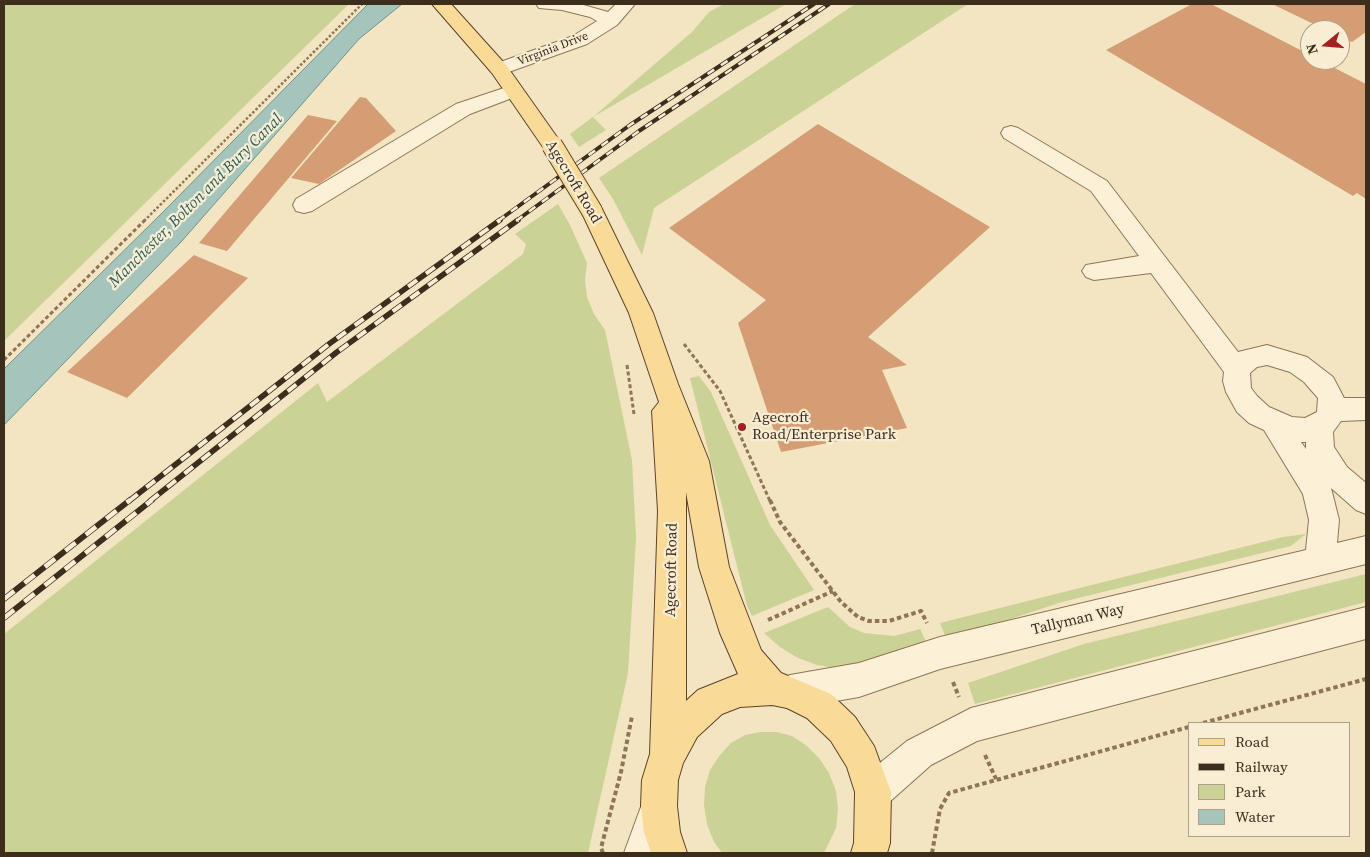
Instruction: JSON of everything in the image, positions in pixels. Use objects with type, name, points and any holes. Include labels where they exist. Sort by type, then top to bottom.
[{"type":"main road","name":"Agecroft Road","points":[[441,4],[499,69],[552,145],[592,211],[641,313],[664,384],[694,461],[714,567],[736,633],[749,662],[781,690]]},
{"type":"main road","name":"Agecroft Road","points":[[664,384],[672,511],[671,646],[667,756]]},
{"type":"main road","points":[[669,853],[662,832],[659,806],[660,780],[667,756],[685,725],[710,702],[740,690],[781,690],[819,706],[844,728],[862,758],[873,792],[872,850]]},
{"type":"street","points":[[545,4],[562,5],[596,13],[610,21]]},
{"type":"street","name":"Virginia Drive","points":[[499,69],[580,40],[610,21],[626,4]]},
{"type":"street","points":[[304,206],[463,109],[514,91]]},
{"type":"street","points":[[1011,133],[1099,186],[1158,262],[1237,370],[1237,386],[1247,404],[1274,423],[1305,430],[1325,418],[1366,409]]},
{"type":"street","points":[[1094,271],[1158,262]]},
{"type":"street","points":[[1237,370],[1243,362],[1254,357],[1267,355],[1298,364],[1313,374],[1324,385],[1330,398],[1320,448],[1337,476],[1366,501]]},
{"type":"street","points":[[1274,423],[1316,490],[1324,520],[1320,562]]},
{"type":"street","name":"Tallyman Way","points":[[781,690],[859,680],[940,653],[1366,550]]},
{"type":"street","points":[[873,792],[919,753],[971,724],[1366,623]]},
{"type":"street","points":[[642,853],[659,806]]},
{"type":"path","points":[[4,360],[362,4]]},
{"type":"path","points":[[1207,722],[1366,679]]},
{"type":"path","points":[[932,853],[940,809],[949,793],[1188,727]]},
{"type":"green space","points":[[4,4],[349,4],[4,341]]},
{"type":"green space","points":[[724,4],[786,4],[593,117],[692,32],[709,12]]},
{"type":"green space","points":[[855,4],[968,4],[654,208],[642,255],[613,199],[599,178]]},
{"type":"green space","points":[[593,117],[606,130],[579,147],[570,134]]},
{"type":"green space","points":[[558,204],[570,225],[587,263],[585,280],[587,297],[594,314],[605,330],[632,460],[636,538],[628,673],[588,853],[4,853],[4,634],[318,383],[327,402],[523,254],[526,244],[515,234]]},
{"type":"green space","points":[[699,376],[711,392],[770,525],[814,590],[752,616],[747,606],[690,378]]},
{"type":"green space","points":[[1306,534],[1291,546],[1062,602],[947,640],[940,623],[1283,537]]},
{"type":"green space","points":[[1366,574],[1366,602],[975,704],[968,683],[1084,644]]},
{"type":"green space","points":[[828,607],[850,627],[864,633],[894,636],[920,629],[928,646],[841,669],[817,665],[798,658],[780,647],[764,633]]},
{"type":"green space","points":[[760,732],[777,732],[792,736],[807,746],[819,758],[829,773],[836,791],[838,809],[836,828],[824,853],[722,853],[714,842],[707,824],[704,805],[705,787],[710,770],[731,743],[745,735]]},
{"type":"water","name":"Manchester, Bolton and Bury Canal","points":[[368,4],[402,4],[359,39],[181,242],[4,425],[4,369],[164,211]]},
{"type":"building","points":[[1192,4],[1211,4],[1300,50],[1300,70],[1339,70],[1366,84],[1366,199],[1357,193],[1353,196],[1106,50]]},
{"type":"building","points":[[1272,4],[1366,4],[1366,32],[1352,42],[1350,41],[1350,20],[1305,20]]},
{"type":"building","points":[[360,97],[366,98],[396,131],[319,184],[291,178]]},
{"type":"building","points":[[308,115],[337,121],[227,251],[199,243]]},
{"type":"building","points":[[818,124],[990,227],[868,337],[907,365],[882,370],[907,428],[781,452],[738,323],[766,300],[669,228]]},
{"type":"building","points":[[194,255],[248,278],[127,398],[67,372]]},
{"type":"railway","points":[[498,221],[630,125],[814,4]]},
{"type":"railway","points":[[516,221],[639,131],[829,4]]},
{"type":"railway","points":[[129,501],[329,344],[500,220]]},
{"type":"railway","points":[[150,501],[337,352],[518,220]]},
{"type":"railway","points":[[4,599],[130,500]]},
{"type":"railway","points":[[4,618],[152,500]]},
{"type":"place","name":"Agecroft Road/Enterprise Park","points":[[742,427]]}]
